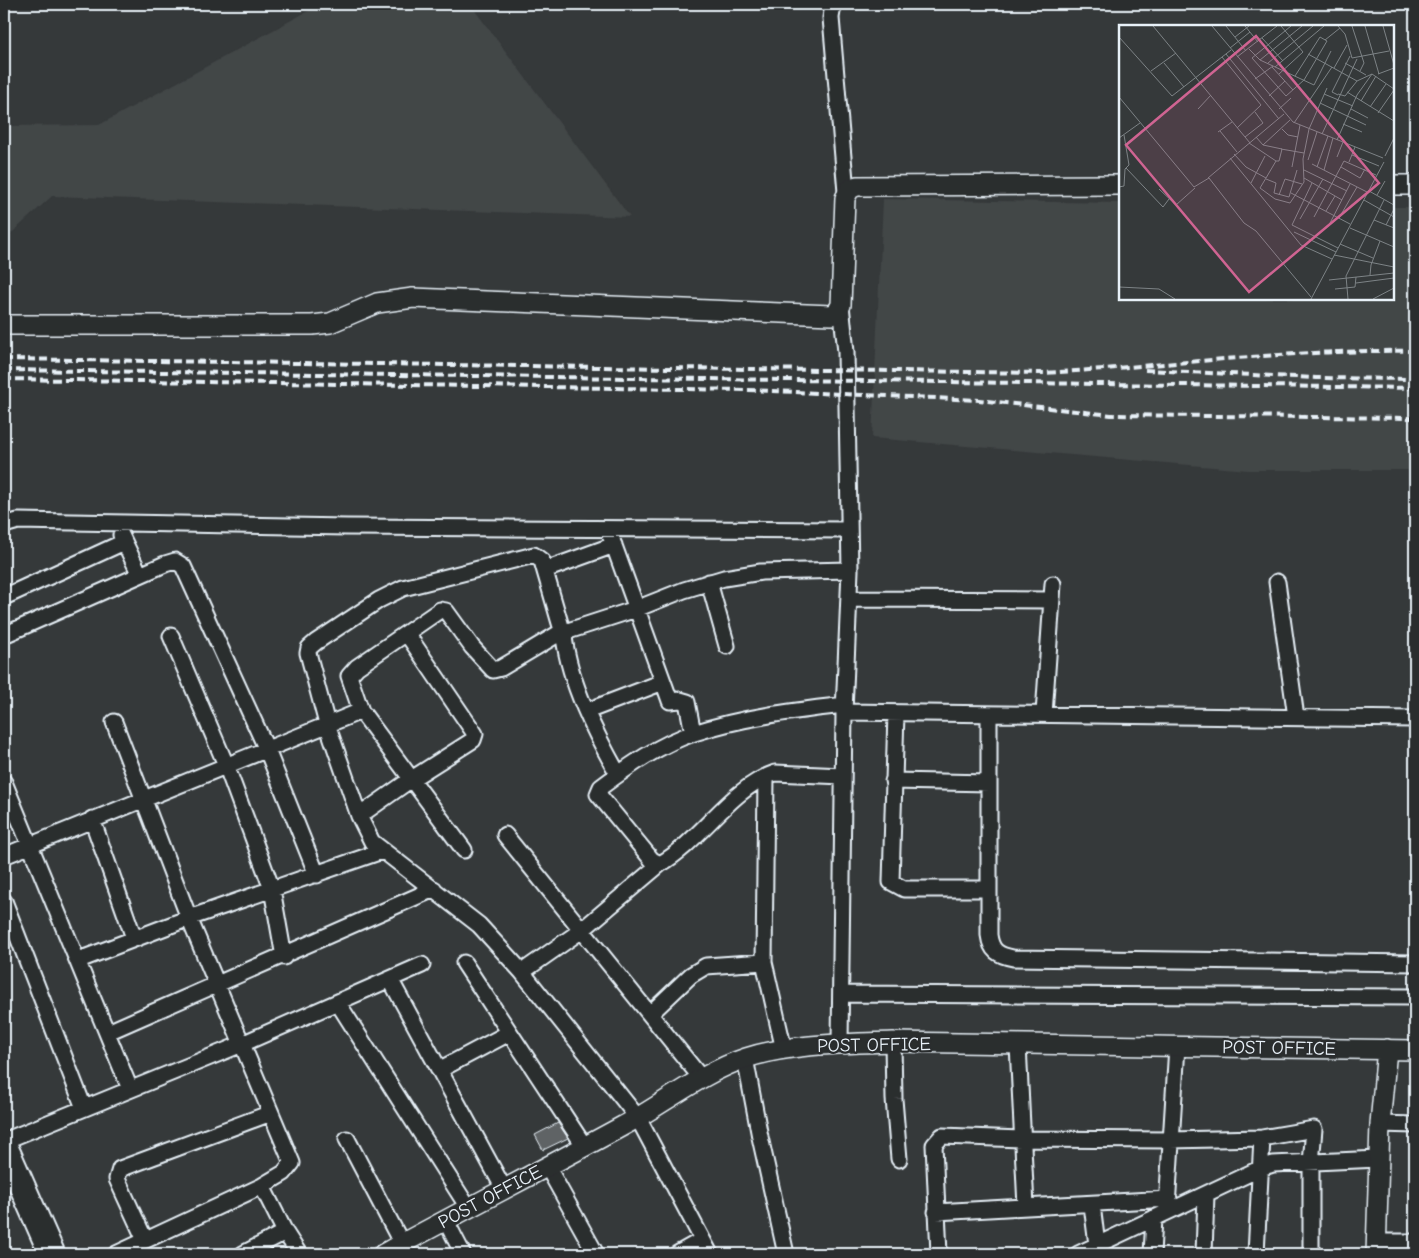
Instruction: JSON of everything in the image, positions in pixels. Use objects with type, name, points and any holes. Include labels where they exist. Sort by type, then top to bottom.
[{"type":"highway","points":[[5,1151],[49,1252]]},
{"type":"street","points":[[833,4],[831,18],[846,192],[841,305],[846,352],[850,570],[844,708],[840,1043]]},
{"type":"street","points":[[846,192],[857,186],[1119,185]]},
{"type":"street","points":[[1394,185],[1415,185]]},
{"type":"street","points":[[4,325],[312,325],[330,323],[378,303],[413,298],[826,315],[838,312],[841,305]]},
{"type":"street","points":[[4,525],[18,521],[608,529],[849,530]]},
{"type":"street","points":[[115,523],[140,575]]},
{"type":"street","points":[[608,529],[670,701],[680,700],[687,702],[693,733]]},
{"type":"street","points":[[4,597],[124,542]]},
{"type":"street","points":[[545,570],[614,545]]},
{"type":"street","points":[[618,774],[587,711],[566,648],[545,570],[540,558],[534,555],[411,585],[379,600],[309,648],[308,653],[327,724],[366,833],[382,851],[480,925],[522,972],[638,1118],[710,1254]]},
{"type":"street","points":[[4,635],[175,561],[183,566],[267,750],[317,875]]},
{"type":"street","points":[[464,850],[410,780],[361,710],[349,676],[357,667],[440,610],[446,611],[472,648],[493,670],[497,670],[574,629],[636,609],[708,582],[761,572],[850,570]]},
{"type":"street","points":[[708,582],[727,646]]},
{"type":"street","points":[[1277,582],[1296,717]]},
{"type":"street","points":[[1044,714],[1053,584]]},
{"type":"street","points":[[848,599],[1052,600]]},
{"type":"street","points":[[359,816],[410,780],[468,745],[473,740],[474,734],[407,634]]},
{"type":"street","points":[[171,636],[226,765],[272,889],[284,957]]},
{"type":"street","points":[[587,711],[663,682]]},
{"type":"street","points":[[660,864],[652,860],[599,797],[598,794],[601,787],[654,751],[693,733],[778,713],[844,708],[896,713],[1415,718]]},
{"type":"street","points":[[4,856],[144,797],[267,750],[361,710]]},
{"type":"street","points":[[896,713],[891,882],[904,889],[989,890]]},
{"type":"street","points":[[989,714],[990,944],[1001,955],[1013,958],[1415,963]]},
{"type":"street","points":[[114,722],[189,918],[292,1163],[284,1173],[262,1186],[116,1254]]},
{"type":"street","points":[[522,972],[582,930],[747,789],[766,777],[775,774],[843,776]]},
{"type":"street","points":[[766,777],[764,962],[784,1050]]},
{"type":"street","points":[[4,782],[79,960],[130,1089]]},
{"type":"street","points":[[893,782],[989,783]]},
{"type":"street","points":[[92,819],[134,938]]},
{"type":"street","points":[[506,835],[702,1079]]},
{"type":"street","points":[[79,960],[189,918],[382,851]]},
{"type":"street","points":[[108,1032],[284,957],[434,890]]},
{"type":"street","points":[[4,901],[84,1108]]},
{"type":"street","points":[[650,1014],[691,975],[706,966],[764,962]]},
{"type":"street","points":[[464,963],[585,1146]]},
{"type":"street","points":[[5,1151],[84,1108],[242,1044],[422,966]]},
{"type":"street","points":[[390,979],[504,1189]]},
{"type":"street","points":[[841,994],[1415,998]]},
{"type":"street","points":[[338,1002],[469,1208]]},
{"type":"street","points":[[440,1070],[509,1033]]},
{"type":"street","points":[[893,1042],[894,1099],[899,1159]]},
{"type":"street","name":"POST OFFICE","points":[[383,1254],[638,1118],[702,1079],[745,1058],[784,1050],[840,1043],[893,1042],[1415,1050]]},
{"type":"street","points":[[1018,1045],[1021,1139],[1026,1207]]},
{"type":"street","points":[[1152,1254],[1163,1209],[1177,1046]]},
{"type":"street","points":[[1387,1050],[1378,1159],[1376,1248],[1415,1242]]},
{"type":"street","points":[[745,1058],[786,1254]]},
{"type":"street","points":[[145,1240],[116,1179],[120,1169],[272,1113]]},
{"type":"street","points":[[1380,1124],[1415,1125]]},
{"type":"street","points":[[939,1254],[934,1145],[938,1138],[946,1135],[1021,1139],[1170,1140],[1262,1138],[1314,1129],[1311,1163],[1311,1254]]},
{"type":"street","points":[[1256,1254],[1262,1168],[1262,1138]]},
{"type":"street","points":[[346,1139],[402,1244]]},
{"type":"street","points":[[1078,1254],[1098,1249],[1163,1209],[1206,1194],[1273,1164],[1378,1159]]},
{"type":"street","points":[[547,1166],[596,1254]]},
{"type":"street","points":[[262,1186],[285,1232],[299,1254]]},
{"type":"street","points":[[1204,1254],[1206,1194]]},
{"type":"street","points":[[936,1212],[1092,1205],[1163,1209]]},
{"type":"street","points":[[1092,1205],[1098,1249]]},
{"type":"street","points":[[446,1221],[463,1254]]},
{"type":"street","points":[[243,1254],[285,1232]]},
{"type":"street","points":[[677,1254],[702,1240]]},
{"type":"shaded area","points":[[321,4],[470,4],[630,217],[52,196],[4,240],[4,126],[99,125]]},
{"type":"shaded area","points":[[883,199],[1119,203],[1119,300],[1394,300],[1394,207],[1415,207],[1415,470],[1248,470],[872,438]]},
{"type":"building","points":[[558,1123],[568,1138],[543,1150],[535,1135]]},
{"type":"railway","points":[[4,359],[1044,373],[1276,355],[1415,351]]},
{"type":"railway","points":[[4,370],[1415,388]]},
{"type":"railway","points":[[1145,370],[1316,378],[1415,379]]},
{"type":"railway","points":[[4,379],[749,390],[979,400],[1111,415],[1415,418]]}]
